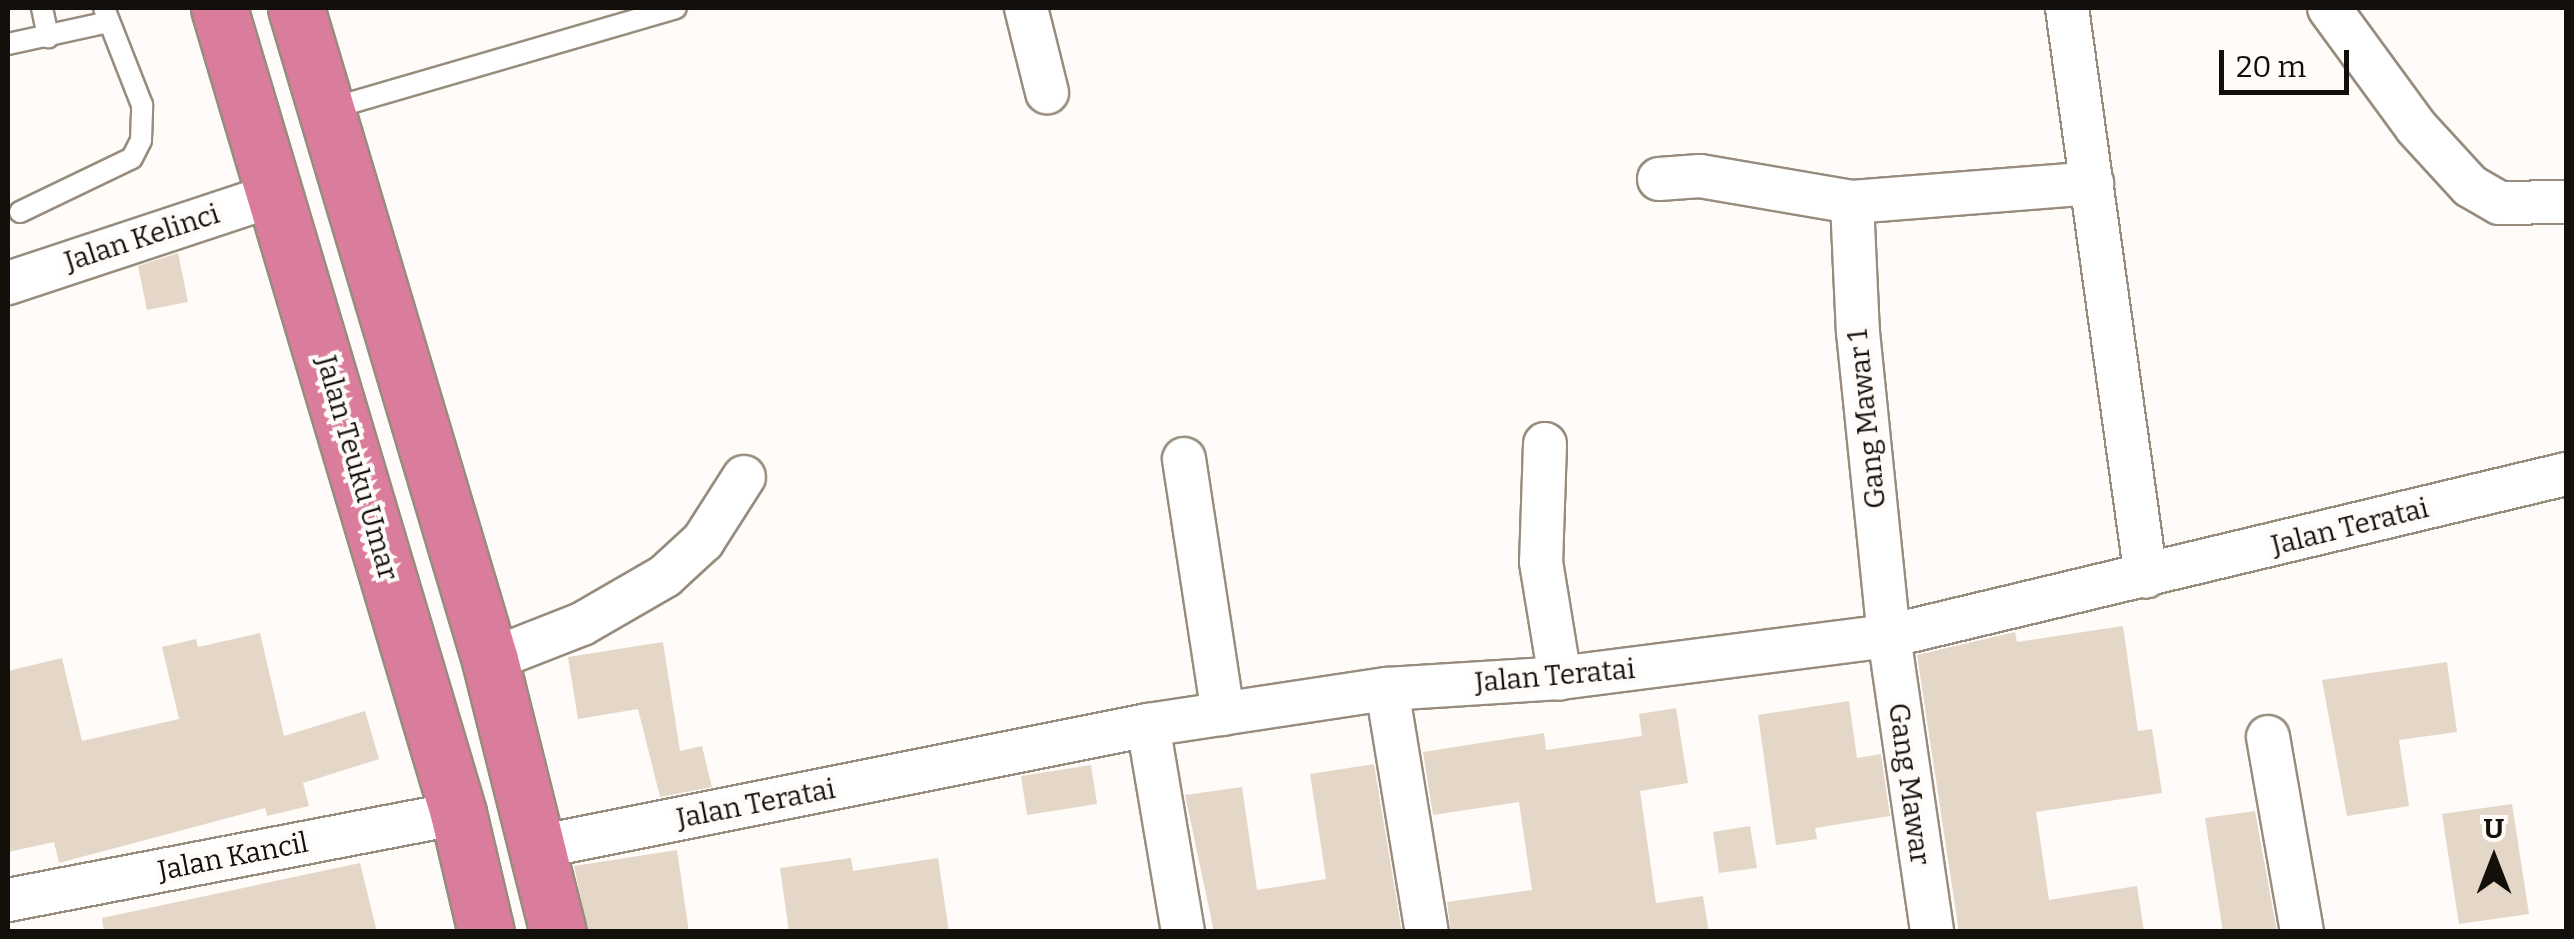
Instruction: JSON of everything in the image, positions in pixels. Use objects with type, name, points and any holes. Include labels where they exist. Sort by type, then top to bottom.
[{"type":"highway","name":"Jalan Teuku Umar","points":[[219,8],[278,194],[458,813],[486,932]]},
{"type":"highway","points":[[296,8],[490,660],[558,932]]},
{"type":"street","points":[[1026,8],[1048,92]]},
{"type":"street","points":[[2068,8],[2146,577]]},
{"type":"street","points":[[2329,8],[2416,128],[2470,186],[2500,203],[2566,202]]},
{"type":"street","points":[[1659,178],[1700,176],[1852,202],[2092,183]]},
{"type":"street","name":"Jalan Kelinci","points":[[8,283],[278,194]]},
{"type":"street","name":"Gang Mawar 1","points":[[1852,202],[1858,332],[1889,636]]},
{"type":"street","points":[[1545,444],[1541,562],[1560,678]]},
{"type":"street","points":[[1184,459],[1224,714]]},
{"type":"street","name":"Jalan Teratai","points":[[538,848],[1148,725],[1387,689],[1560,678],[1889,636],[2566,474]]},
{"type":"street","points":[[490,660],[582,624],[665,576],[703,542],[744,477]]},
{"type":"street","name":"Gang Mawar","points":[[1889,636],[1932,932]]},
{"type":"street","points":[[1387,689],[1427,932]]},
{"type":"street","points":[[1148,725],[1183,932]]},
{"type":"street","points":[[2268,736],[2302,932]]},
{"type":"street","name":"Jalan Kancil","points":[[8,900],[458,813]]},
{"type":"lane","points":[[42,8],[48,38]]},
{"type":"lane","points":[[329,109],[676,8]]},
{"type":"lane","points":[[8,44],[48,38],[106,14],[142,105],[141,140],[132,158],[20,212]]},
{"type":"building","points":[[178,253],[188,302],[147,310],[138,266]]},
{"type":"building","points":[[2123,626],[2138,731],[2152,729],[2162,793],[2036,812],[2049,900],[2137,886],[2144,932],[1959,932],[1917,655],[2015,632],[2017,642]]},
{"type":"building","points":[[260,633],[284,736],[365,711],[379,759],[303,783],[309,806],[267,816],[265,808],[59,863],[54,842],[8,852],[8,671],[62,658],[82,741],[179,719],[162,647],[196,639],[198,647]]},
{"type":"building","points":[[663,642],[680,751],[702,746],[712,787],[660,797],[638,709],[578,719],[568,657]]},
{"type":"building","points":[[2447,662],[2457,732],[2399,740],[2409,806],[2347,816],[2322,680]]},
{"type":"building","points":[[1849,701],[1857,758],[1881,754],[1890,816],[1815,828],[1817,839],[1776,845],[1758,715]]},
{"type":"building","points":[[1676,708],[1688,783],[1640,791],[1656,903],[1703,896],[1709,932],[1451,932],[1447,902],[1532,890],[1519,802],[1433,815],[1423,752],[1544,733],[1546,750],[1642,736],[1639,714]]},
{"type":"building","points":[[1374,764],[1402,932],[1214,932],[1185,795],[1242,787],[1257,890],[1326,879],[1310,774]]},
{"type":"building","points":[[1091,765],[1097,804],[1027,815],[1021,776]]},
{"type":"building","points":[[2512,804],[2529,914],[2459,924],[2442,814]]},
{"type":"building","points":[[2255,811],[2277,932],[2223,932],[2205,818]]},
{"type":"building","points":[[1750,826],[1757,868],[1719,873],[1713,832]]},
{"type":"building","points":[[677,850],[689,932],[588,932],[574,866]]},
{"type":"building","points":[[851,858],[853,871],[938,858],[949,932],[789,932],[780,868]]},
{"type":"building","points":[[360,863],[377,932],[104,932],[102,918]]}]
